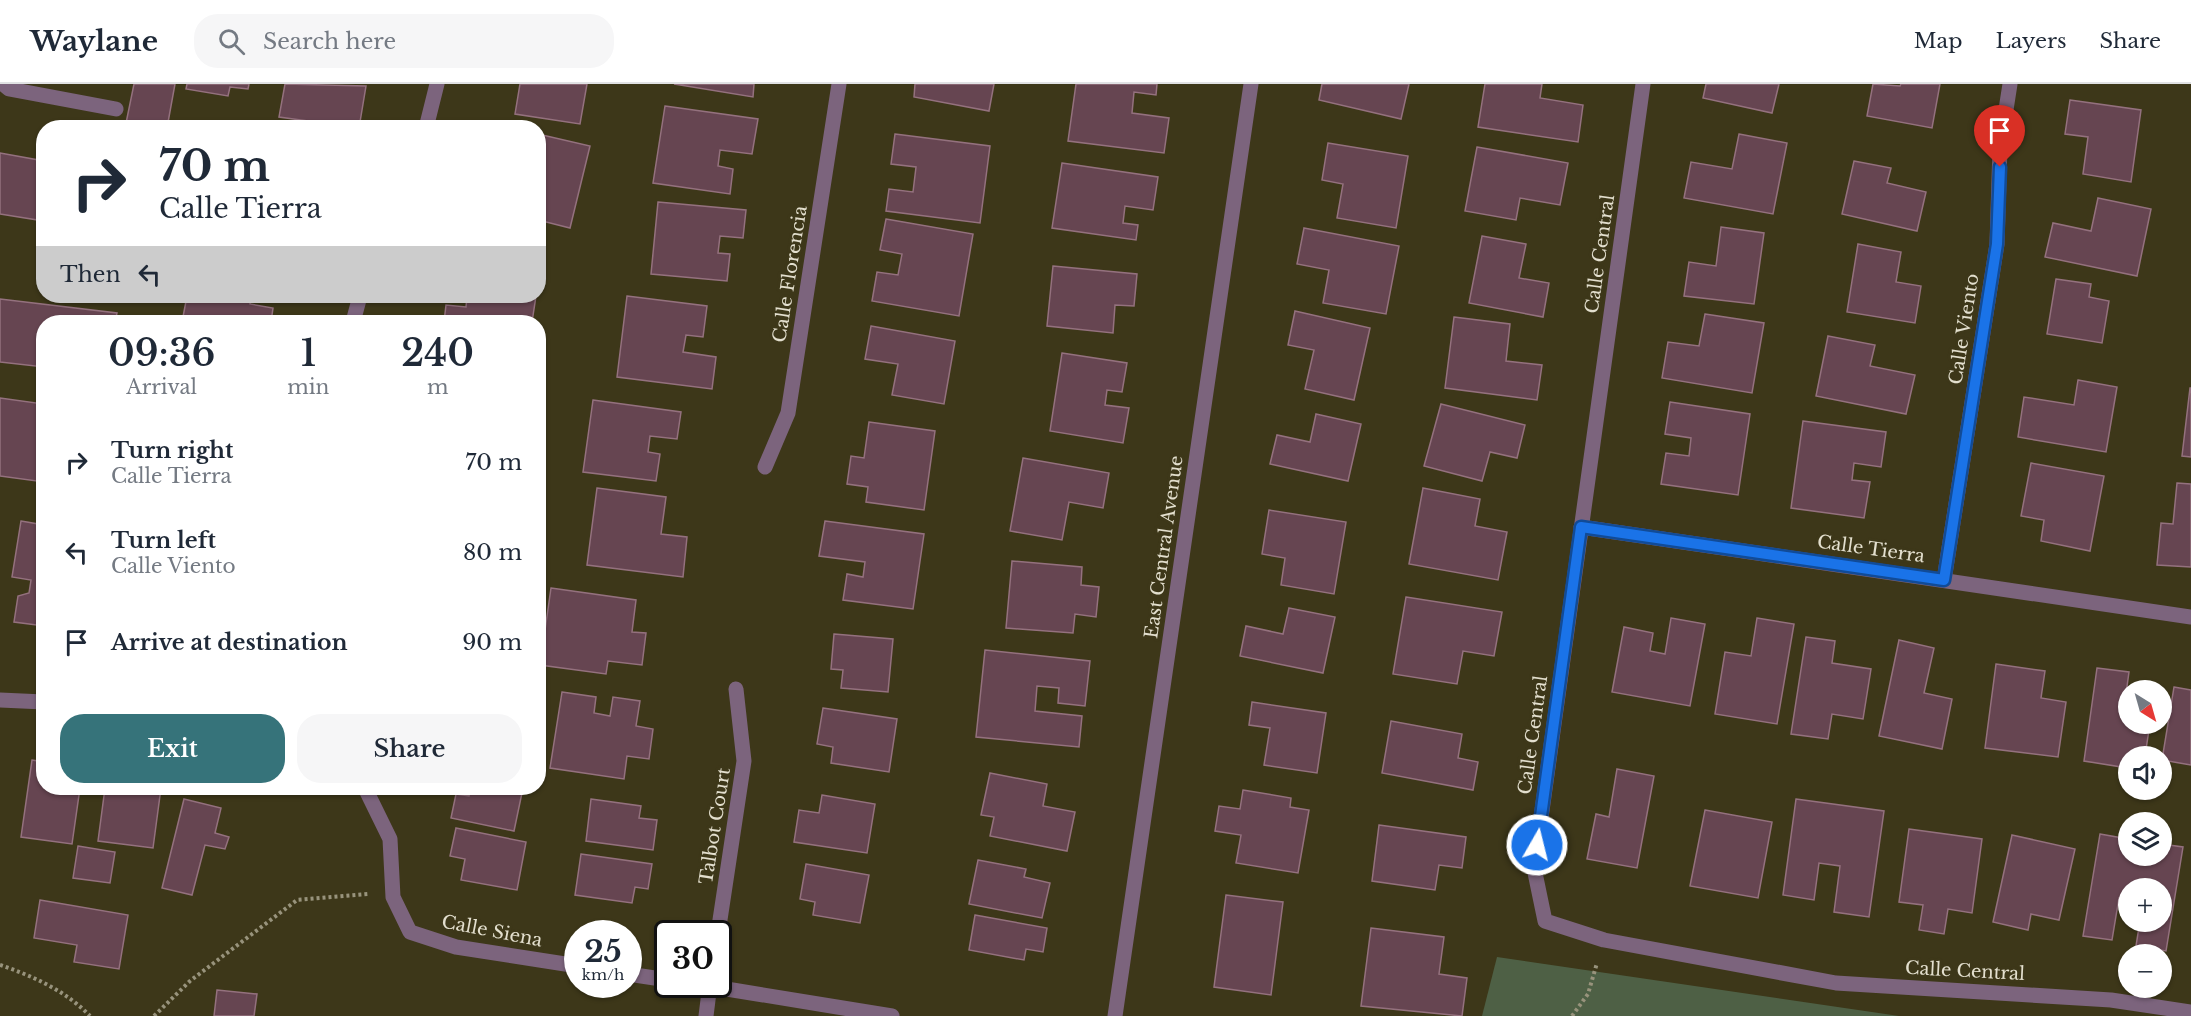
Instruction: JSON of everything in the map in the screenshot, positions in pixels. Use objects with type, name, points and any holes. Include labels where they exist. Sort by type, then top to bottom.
[{"type":"street","points":[[3,84],[9,89],[116,109]]},
{"type":"street","points":[[428,120],[437,84]]},
{"type":"street","name":"Calle Florencia","points":[[765,466],[788,413],[840,84]]},
{"type":"street","name":"East Central Avenue","points":[[1115,1016],[1251,84]]},
{"type":"street","name":"Calle Central","points":[[1643,84],[1534,868],[1545,921],[1604,940],[1836,983],[2111,1000],[2191,1012]]},
{"type":"street","name":"Calle Viento","points":[[1944,580],[1997,244],[2000,148],[2010,84]]},
{"type":"street","name":"Calle Tierra","points":[[1581,527],[2191,617]]},
{"type":"street","name":"Talbot Court","points":[[720,920],[744,761],[736,689]]},
{"type":"street","points":[[0,700],[36,702]]},
{"type":"street","name":"Calle Siena","points":[[369,795],[390,839],[393,897],[410,932],[456,947],[564,964]]},
{"type":"street","points":[[732,989],[892,1016]]},
{"type":"street","points":[[705,998],[706,1016]]},
{"type":"street","points":[[2108,1016],[2111,1000]]},
{"type":"path","points":[[154,1016],[190,981],[297,900],[369,894]]},
{"type":"path","points":[[1572,1016],[1588,994],[1604,940]]},
{"type":"path","points":[[0,965],[25,973],[59,991],[90,1016]]},
{"type":"green space","points":[[1497,957],[1899,1016],[1482,1016]]},
{"type":"building","points":[[134,84],[175,84],[168,120],[127,120]]},
{"type":"building","points":[[187,84],[249,84],[248,89],[230,87],[228,96],[186,89]]},
{"type":"building","points":[[285,84],[366,86],[360,120],[301,120],[279,117]]},
{"type":"building","points":[[520,84],[587,84],[580,124],[515,114]]},
{"type":"building","points":[[674,84],[754,84],[753,97]]},
{"type":"building","points":[[915,84],[994,84],[989,111],[914,97]]},
{"type":"building","points":[[1076,84],[1157,84],[1156,95],[1134,92],[1132,113],[1169,118],[1164,153],[1068,141]]},
{"type":"building","points":[[1322,84],[1409,84],[1401,119],[1319,100]]},
{"type":"building","points":[[1485,84],[1542,84],[1540,98],[1583,105],[1578,142],[1478,127]]},
{"type":"building","points":[[1706,84],[1779,84],[1772,113],[1703,98]]},
{"type":"building","points":[[1873,84],[1900,86],[1901,84],[1940,84],[1932,128],[1867,116]]},
{"type":"building","points":[[2070,100],[2141,110],[2131,182],[2083,174],[2088,137],[2065,134]]},
{"type":"building","points":[[665,106],[758,119],[752,154],[720,150],[718,166],[733,169],[730,194],[653,183]]},
{"type":"building","points":[[895,134],[990,146],[980,223],[886,211],[889,189],[913,192],[916,167],[891,164]]},
{"type":"building","points":[[1739,134],[1787,143],[1773,214],[1684,198],[1691,162],[1732,169]]},
{"type":"building","points":[[546,136],[590,146],[570,228],[546,222]]},
{"type":"building","points":[[1328,143],[1408,156],[1396,228],[1337,218],[1343,184],[1322,180]]},
{"type":"building","points":[[1477,147],[1568,163],[1560,205],[1520,198],[1516,220],[1465,211]]},
{"type":"building","points":[[0,153],[36,160],[36,220],[0,214]]},
{"type":"building","points":[[1854,161],[1891,168],[1887,183],[1926,192],[1917,231],[1842,214]]},
{"type":"building","points":[[1062,163],[1158,177],[1153,210],[1125,206],[1123,223],[1138,225],[1136,240],[1052,228]]},
{"type":"building","points":[[2098,198],[2151,209],[2137,276],[2045,257],[2053,223],[2091,231]]},
{"type":"building","points":[[658,202],[746,210],[743,238],[720,236],[718,253],[730,254],[727,281],[651,274]]},
{"type":"building","points":[[886,219],[973,234],[959,316],[872,301],[877,272],[898,275],[902,254],[880,250]]},
{"type":"building","points":[[1721,227],[1764,233],[1754,304],[1684,296],[1689,262],[1716,266]]},
{"type":"building","points":[[1304,228],[1399,246],[1386,314],[1323,303],[1329,270],[1297,264]]},
{"type":"building","points":[[1482,236],[1526,244],[1519,278],[1549,283],[1543,317],[1469,303]]},
{"type":"building","points":[[1858,244],[1901,252],[1896,282],[1921,286],[1915,323],[1847,312]]},
{"type":"building","points":[[1053,266],[1137,274],[1134,306],[1115,305],[1113,333],[1047,326]]},
{"type":"building","points":[[2056,279],[2091,284],[2089,297],[2109,301],[2102,343],[2047,334]]},
{"type":"building","points":[[627,296],[707,306],[703,337],[686,335],[683,352],[716,357],[712,389],[617,377]]},
{"type":"building","points":[[0,299],[117,313],[117,315],[36,315],[36,366],[0,362]]},
{"type":"building","points":[[186,303],[250,303],[273,308],[272,315],[183,315]]},
{"type":"building","points":[[466,303],[535,303],[533,315],[445,315],[446,305],[466,307]]},
{"type":"building","points":[[1295,311],[1370,328],[1354,400],[1305,389],[1314,350],[1288,345]]},
{"type":"building","points":[[1705,314],[1764,323],[1752,393],[1662,378],[1668,342],[1699,346]]},
{"type":"building","points":[[1454,317],[1510,324],[1506,361],[1542,365],[1537,400],[1445,388]]},
{"type":"building","points":[[871,326],[955,341],[944,404],[892,395],[898,364],[865,359]]},
{"type":"building","points":[[1828,336],[1875,345],[1870,366],[1915,375],[1906,414],[1816,396]]},
{"type":"building","points":[[1062,353],[1127,363],[1122,392],[1107,390],[1105,405],[1129,408],[1123,443],[1050,431]]},
{"type":"building","points":[[2078,380],[2117,387],[2106,452],[2018,437],[2024,397],[2074,405]]},
{"type":"building","points":[[2191,388],[2191,457],[2182,456]]},
{"type":"building","points":[[0,398],[36,403],[36,481],[0,476]]},
{"type":"building","points":[[593,400],[681,412],[677,439],[650,436],[648,452],[660,454],[656,481],[583,472]]},
{"type":"building","points":[[1670,402],[1750,414],[1738,495],[1661,484],[1666,453],[1689,456],[1691,438],[1665,434]]},
{"type":"building","points":[[1441,404],[1525,425],[1517,458],[1490,452],[1482,481],[1424,466]]},
{"type":"building","points":[[1316,414],[1361,424],[1348,481],[1270,464],[1277,435],[1310,442]]},
{"type":"building","points":[[1803,421],[1886,432],[1881,467],[1854,463],[1852,480],[1870,482],[1864,518],[1791,508]]},
{"type":"building","points":[[869,422],[935,431],[924,510],[866,502],[868,487],[847,484],[851,456],[864,458]]},
{"type":"building","points":[[1023,458],[1109,473],[1103,508],[1069,502],[1062,540],[1010,531]]},
{"type":"building","points":[[2031,463],[2104,476],[2090,551],[2041,541],[2044,520],[2021,516]]},
{"type":"building","points":[[2177,483],[2191,484],[2191,567],[2157,565],[2161,523],[2173,524]]},
{"type":"building","points":[[597,488],[666,497],[661,534],[687,537],[683,577],[587,565]]},
{"type":"building","points":[[1423,488],[1480,499],[1475,526],[1507,532],[1498,580],[1409,564]]},
{"type":"building","points":[[1269,510],[1346,522],[1334,594],[1281,585],[1285,558],[1262,554]]},
{"type":"building","points":[[21,521],[36,524],[36,625],[14,622],[18,596],[29,593],[31,580],[12,577]]},
{"type":"building","points":[[825,521],[924,534],[913,609],[843,600],[847,574],[863,577],[865,562],[819,556]]},
{"type":"building","points":[[1012,561],[1082,567],[1081,585],[1099,587],[1096,617],[1075,614],[1073,633],[1006,628]]},
{"type":"building","points":[[551,588],[636,600],[632,632],[646,633],[642,665],[608,661],[606,674],[546,666],[546,623]]},
{"type":"building","points":[[1406,597],[1502,612],[1494,656],[1463,651],[1457,684],[1393,674]]},
{"type":"building","points":[[1289,608],[1335,617],[1323,673],[1240,656],[1246,626],[1283,634]]},
{"type":"building","points":[[1671,618],[1705,624],[1690,706],[1612,692],[1624,627],[1653,633],[1650,651],[1665,654]]},
{"type":"building","points":[[1757,618],[1794,624],[1777,724],[1715,714],[1725,652],[1751,656]]},
{"type":"building","points":[[834,634],[893,639],[888,692],[841,688],[843,670],[831,669]]},
{"type":"building","points":[[1806,637],[1835,641],[1832,663],[1871,669],[1863,719],[1832,714],[1828,739],[1791,734]]},
{"type":"building","points":[[1899,640],[1934,648],[1924,693],[1952,699],[1942,749],[1879,736]]},
{"type":"building","points":[[985,650],[1090,661],[1085,706],[1058,703],[1059,688],[1037,686],[1035,711],[1082,716],[1079,747],[976,737]]},
{"type":"building","points":[[1996,664],[2045,671],[2041,698],[2066,702],[2058,757],[1985,748]]},
{"type":"building","points":[[2097,668],[2129,672],[2128,680],[2118,680],[2118,734],[2148,734],[2147,746],[2118,746],[2118,766],[2084,761]]},
{"type":"building","points":[[2174,687],[2191,690],[2191,765],[2172,762],[2172,746],[2164,746],[2166,734],[2172,734]]},
{"type":"building","points":[[562,692],[596,697],[594,713],[610,716],[613,697],[640,701],[636,726],[653,729],[649,759],[627,756],[624,779],[550,768]]},
{"type":"building","points":[[1252,702],[1326,713],[1317,773],[1264,765],[1270,728],[1249,725]]},
{"type":"building","points":[[823,708],[897,719],[889,772],[831,763],[833,747],[817,744]]},
{"type":"building","points":[[1391,721],[1462,734],[1458,758],[1478,762],[1473,790],[1382,773]]},
{"type":"building","points":[[32,760],[36,761],[36,795],[79,795],[72,844],[21,837]]},
{"type":"building","points":[[1617,769],[1654,776],[1637,868],[1587,859],[1596,814],[1609,817]]},
{"type":"building","points":[[990,773],[1047,784],[1043,806],[1075,812],[1067,851],[990,836],[994,817],[981,815]]},
{"type":"building","points":[[1243,790],[1291,798],[1290,807],[1309,810],[1298,873],[1236,863],[1241,835],[1215,831],[1219,806],[1240,809]]},
{"type":"building","points":[[104,795],[160,795],[153,848],[98,841]]},
{"type":"building","points":[[456,795],[522,795],[514,831],[451,818]]},
{"type":"building","points":[[822,795],[875,804],[867,853],[794,842],[799,810],[819,813]]},
{"type":"building","points":[[184,799],[221,808],[215,833],[229,837],[225,849],[205,845],[192,895],[162,888]]},
{"type":"building","points":[[591,799],[641,806],[639,818],[657,820],[653,850],[586,841]]},
{"type":"building","points":[[1796,799],[1884,811],[1869,917],[1834,912],[1840,866],[1819,863],[1814,900],[1783,895]]},
{"type":"building","points":[[1705,810],[1772,822],[1758,898],[1690,886]]},
{"type":"building","points":[[1379,825],[1466,837],[1462,868],[1439,865],[1435,890],[1372,881]]},
{"type":"building","points":[[456,828],[526,842],[517,890],[461,880],[465,859],[450,856]]},
{"type":"building","points":[[1909,829],[1982,839],[1972,913],[1948,909],[1944,934],[1919,930],[1923,905],[1899,902]]},
{"type":"building","points":[[2100,834],[2118,837],[2118,866],[2172,866],[2172,845],[2183,847],[2172,914],[2172,878],[2118,878],[2118,904],[2112,940],[2083,936]]},
{"type":"building","points":[[2012,835],[2075,849],[2059,920],[2031,914],[2028,930],[1993,922]]},
{"type":"building","points":[[78,846],[115,852],[110,883],[73,878]]},
{"type":"building","points":[[581,854],[652,864],[648,889],[635,887],[632,903],[575,895]]},
{"type":"building","points":[[978,860],[1026,869],[1024,877],[1050,883],[1042,918],[969,904]]},
{"type":"building","points":[[806,864],[869,875],[860,923],[813,915],[815,902],[800,899]]},
{"type":"building","points":[[1226,895],[1283,902],[1271,995],[1214,987]]},
{"type":"building","points":[[40,900],[128,915],[119,969],[74,962],[77,945],[34,938]]},
{"type":"building","points":[[975,915],[1047,928],[1043,952],[1026,949],[1024,960],[969,950]]},
{"type":"building","points":[[1371,928],[1444,937],[1439,974],[1467,978],[1462,1016],[1361,1006]]},
{"type":"building","points":[[2138,932],[2169,932],[2167,944],[2136,944]]},
{"type":"building","points":[[217,990],[257,994],[254,1016],[214,1016]]},
{"type":"route","points":[[1537,845],[1581,527],[1944,580],[1997,244],[2000,167]]}]
